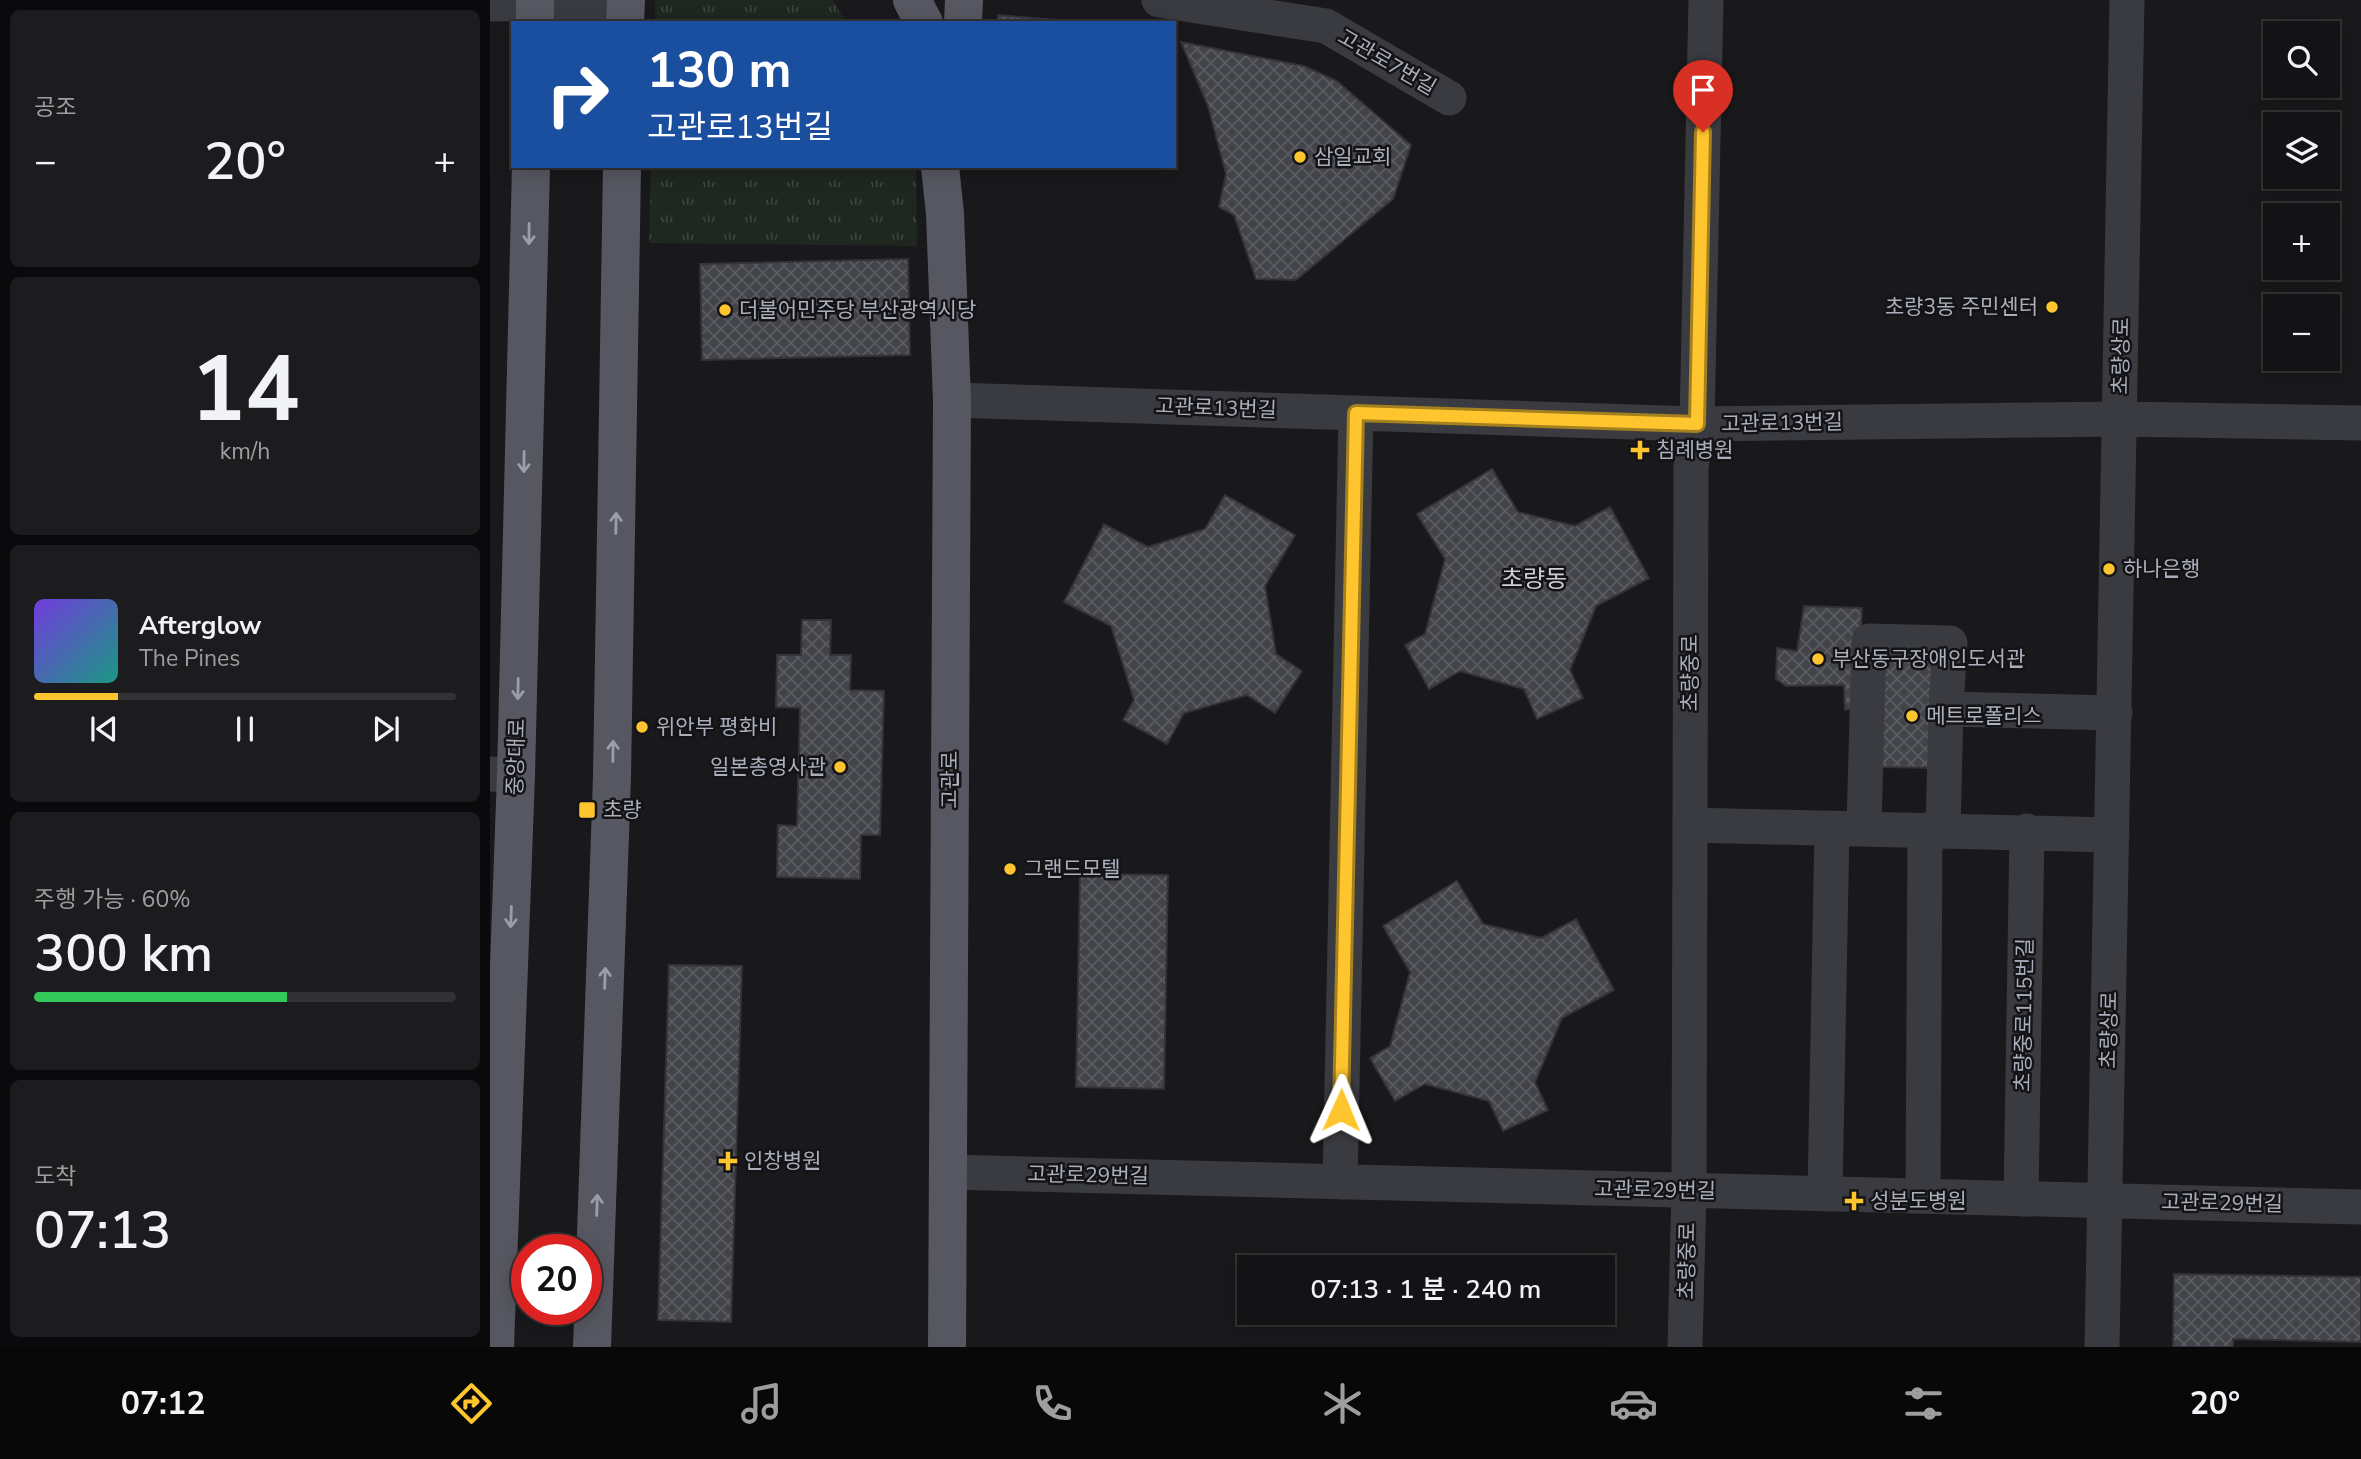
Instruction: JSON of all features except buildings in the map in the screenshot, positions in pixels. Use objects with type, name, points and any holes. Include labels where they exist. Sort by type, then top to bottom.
[{"type":"main road","points":[[912,0],[923,21]]},
{"type":"main road","points":[[963,21],[964,0]]},
{"type":"main road","name":"중앙대로","points":[[495,1347],[503,775],[531,168]]},
{"type":"main road","points":[[592,1347],[612,777],[622,168]]},
{"type":"main road","name":"고관로","points":[[940,168],[945,214],[952,400],[947,1347]]},
{"type":"main road","name":"고관로","points":[[945,214],[954,168]]},
{"type":"street","name":"고관로7번길","points":[[1159,0],[1326,26],[1448,98]]},
{"type":"street","name":"초량중로","points":[[1685,1347],[1689,1191],[1691,467],[1697,424],[1706,0]]},
{"type":"street","name":"초량상로","points":[[2102,1347],[2127,0]]},
{"type":"street","points":[[490,5],[626,6]]},
{"type":"street","name":"고관로13번길","points":[[952,400],[1697,424],[2120,419],[2361,423]]},
{"type":"street","points":[[1340,1182],[1356,413]]},
{"type":"street","points":[[1825,1194],[1848,828],[1869,641],[1950,643],[1934,830],[1923,1196]]},
{"type":"street","points":[[1946,709],[2115,713]]},
{"type":"street","points":[[1690,825],[2112,835]]},
{"type":"street","name":"초량중로115번길","points":[[2021,1199],[2027,831]]},
{"type":"street","name":"고관로29번길","points":[[949,1172],[2361,1207]]},
{"type":"green space","points":[[655,0],[833,0],[845,21],[655,21]]},
{"type":"green space","points":[[651,168],[916,168],[917,246],[649,243]]},
{"type":"place","name":"삼일교회","points":[[1300,157]]},
{"type":"place","name":"초량3동 주민센터","points":[[2052,307]]},
{"type":"place","name":"더불어민주당 부산광역시당","points":[[725,310]]},
{"type":"place","name":"침례병원","points":[[1640,450]]},
{"type":"place","name":"하나은행","points":[[2109,569]]},
{"type":"place","name":"부산동구장애인도서관","points":[[1818,659]]},
{"type":"place","name":"메트로폴리스","points":[[1912,716]]},
{"type":"place","name":"위안부 평화비","points":[[642,727]]},
{"type":"place","name":"일본총영사관","points":[[840,767]]},
{"type":"place","name":"초량","points":[[587,810]]},
{"type":"place","name":"그랜드모텔","points":[[1010,869]]},
{"type":"place","name":"인창병원","points":[[728,1161]]},
{"type":"place","name":"성분도병원","points":[[1854,1201]]},
{"type":"district","name":"초량동","points":[[1534,579]]},
{"type":"route","points":[[1341,1110],[1356,413],[1697,424],[1703,132]]}]
